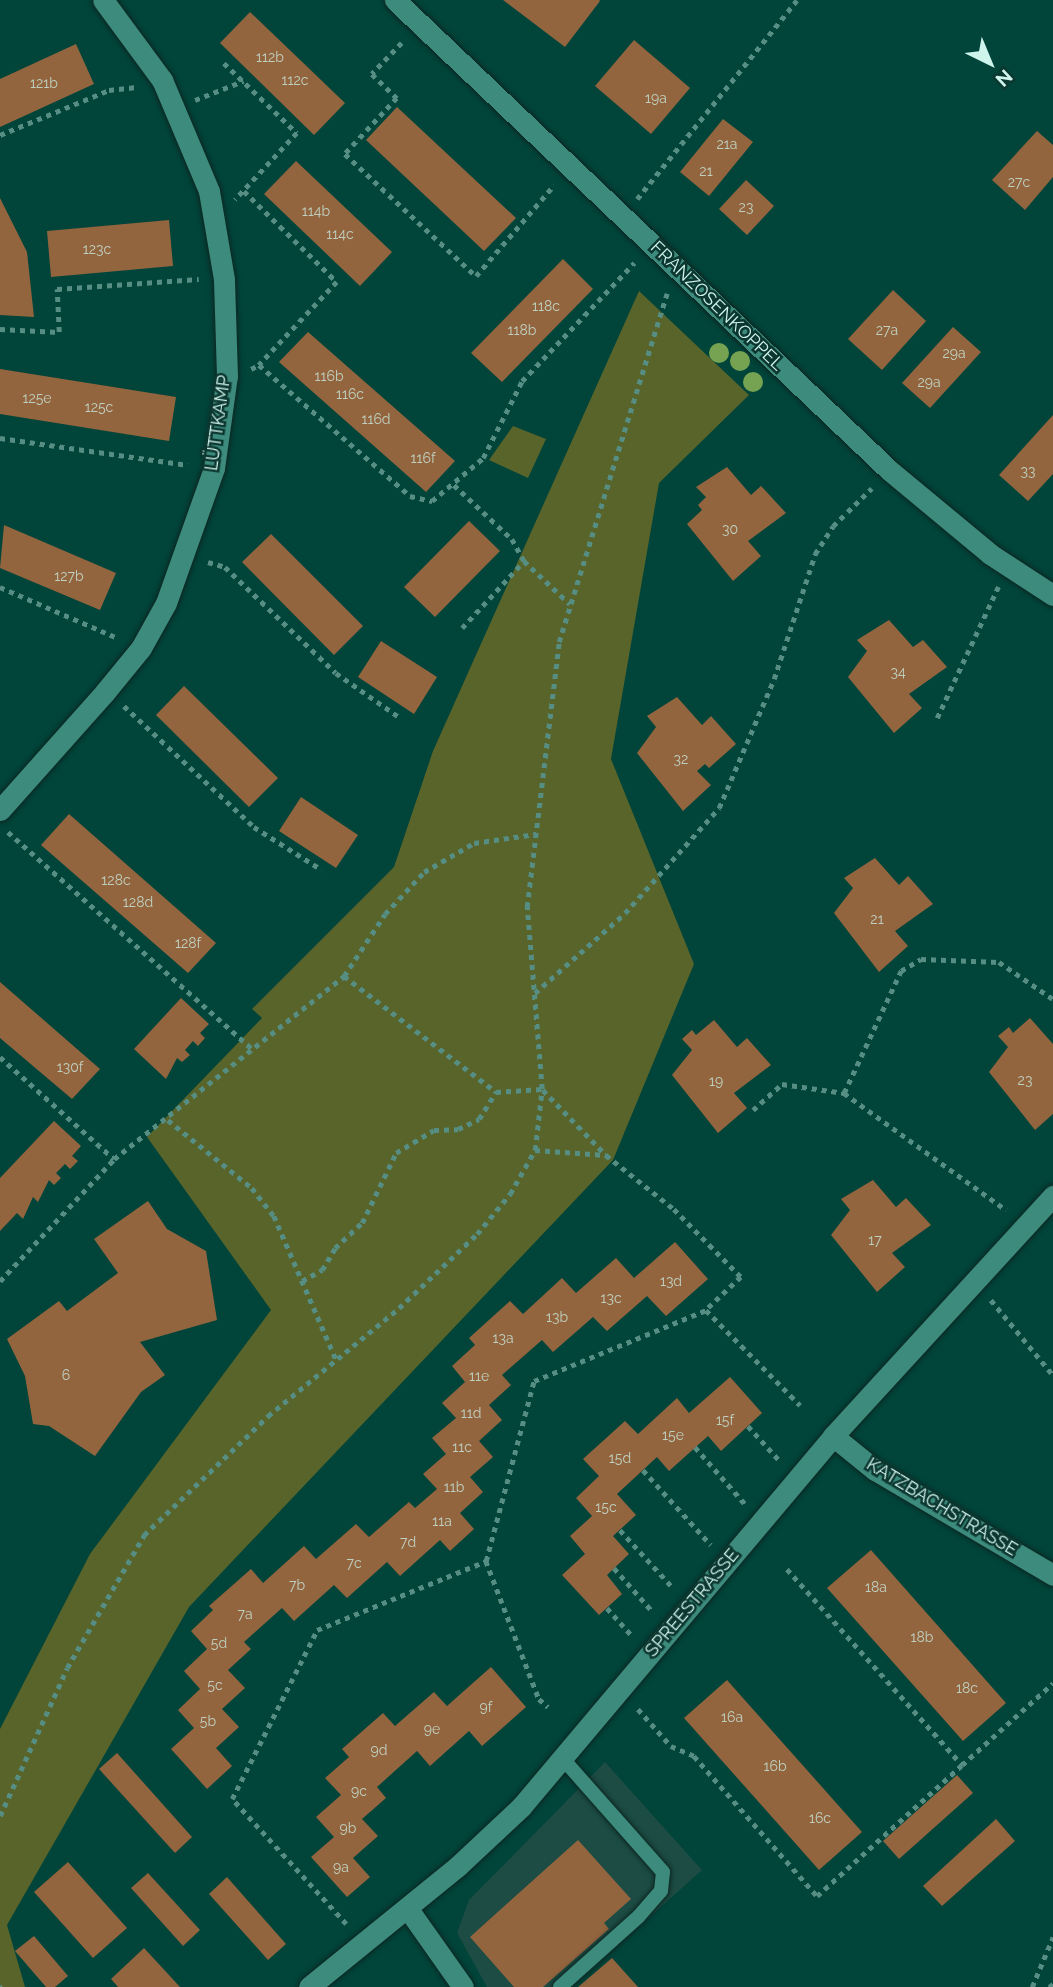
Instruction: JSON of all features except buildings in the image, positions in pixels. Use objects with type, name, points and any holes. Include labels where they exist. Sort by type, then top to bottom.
[{"type":"street","name":"LÜTTKAMP","points":[[2,819],[105,692],[166,603],[214,468],[227,376],[224,279],[209,191],[162,80],[103,0]]},
{"type":"street","name":"FRANZOSENKOPPEL","points":[[395,0],[889,470],[990,554],[1053,595]]},
{"type":"street","name":"SPREESTRASSE","points":[[309,1987],[408,1909],[521,1807],[833,1436],[1053,1196]]},
{"type":"street","name":"KATZBACHSTRASSE","points":[[833,1436],[875,1470],[1053,1575]]},
{"type":"street","points":[[408,1909],[463,1987]]},
{"type":"lane","points":[[560,1987],[639,1916],[662,1891],[663,1872],[564,1759]]},
{"type":"path","points":[[636,201],[797,0]]},
{"type":"path","points":[[408,37],[372,74],[397,98],[345,154],[475,276],[559,179]]},
{"type":"path","points":[[224,63],[297,133],[232,203]]},
{"type":"path","points":[[194,100],[243,81]]},
{"type":"path","points":[[0,135],[109,90],[145,86]]},
{"type":"path","points":[[243,373],[259,365],[337,282],[244,191]]},
{"type":"path","points":[[259,365],[410,496],[432,501],[483,458],[504,427],[522,381],[640,257]]},
{"type":"path","points":[[0,329],[59,332],[57,289],[206,279]]},
{"type":"path","points":[[0,1816],[67,1668],[144,1535],[477,1234],[510,1194],[535,1150],[542,1089],[527,907],[559,642],[670,286]]},
{"type":"path","points":[[0,438],[196,466]]},
{"type":"path","points":[[534,993],[625,913],[719,808],[774,678],[815,554],[833,526],[878,482]]},
{"type":"path","points":[[454,485],[512,539],[524,561],[570,604]]},
{"type":"path","points":[[462,628],[524,561]]},
{"type":"path","points":[[208,562],[225,567],[336,673],[399,718]]},
{"type":"path","points":[[937,718],[999,583]]},
{"type":"path","points":[[0,587],[114,636]]},
{"type":"path","points":[[123,706],[254,827],[322,870]]},
{"type":"path","points":[[2,819],[252,1049]]},
{"type":"path","points":[[0,1281],[114,1159],[168,1121],[252,1049],[344,976],[385,914],[424,872],[474,843],[536,834]]},
{"type":"path","points":[[844,1093],[901,971],[921,960],[999,962],[1053,999]]},
{"type":"path","points":[[344,976],[495,1092],[542,1089],[606,1155],[674,1209],[741,1277],[706,1310],[534,1381],[486,1561],[540,1699],[548,1707]]},
{"type":"path","points":[[0,1057],[114,1159]]},
{"type":"path","points":[[753,1110],[782,1084],[844,1093],[1010,1213]]},
{"type":"path","points":[[303,1281],[322,1269],[326,1258],[362,1223],[396,1153],[434,1130],[458,1129],[479,1119],[495,1092]]},
{"type":"path","points":[[168,1121],[252,1188],[274,1216],[336,1359]]},
{"type":"path","points":[[535,1150],[606,1155]]},
{"type":"path","points":[[989,1297],[1053,1375]]},
{"type":"path","points":[[706,1310],[800,1405]]},
{"type":"path","points":[[748,1426],[782,1463]]},
{"type":"path","points":[[695,1447],[746,1506]]},
{"type":"path","points":[[643,1470],[713,1547]]},
{"type":"path","points":[[620,1530],[676,1591]]},
{"type":"path","points":[[348,1927],[232,1799],[317,1630],[486,1561]]},
{"type":"path","points":[[614,1569],[656,1616]]},
{"type":"path","points":[[787,1569],[962,1765]]},
{"type":"path","points":[[607,1608],[631,1635]]},
{"type":"path","points":[[638,1709],[671,1746],[694,1756],[817,1896],[1053,1684]]},
{"type":"path","points":[[1032,1987],[1053,1937]]},
{"type":"shaded area","points":[[605,1762],[702,1870],[572,1987],[487,1987],[457,1933],[469,1900]]},
{"type":"green space","points":[[639,291],[749,395],[659,483],[611,759],[694,964],[613,1160],[189,1607],[7,1925],[25,1987],[0,1987],[0,1729],[90,1554],[271,1310],[147,1137],[262,1018],[252,1009],[394,867],[433,751]]},
{"type":"green space","points":[[513,426],[546,439],[528,478],[489,460]]}]
